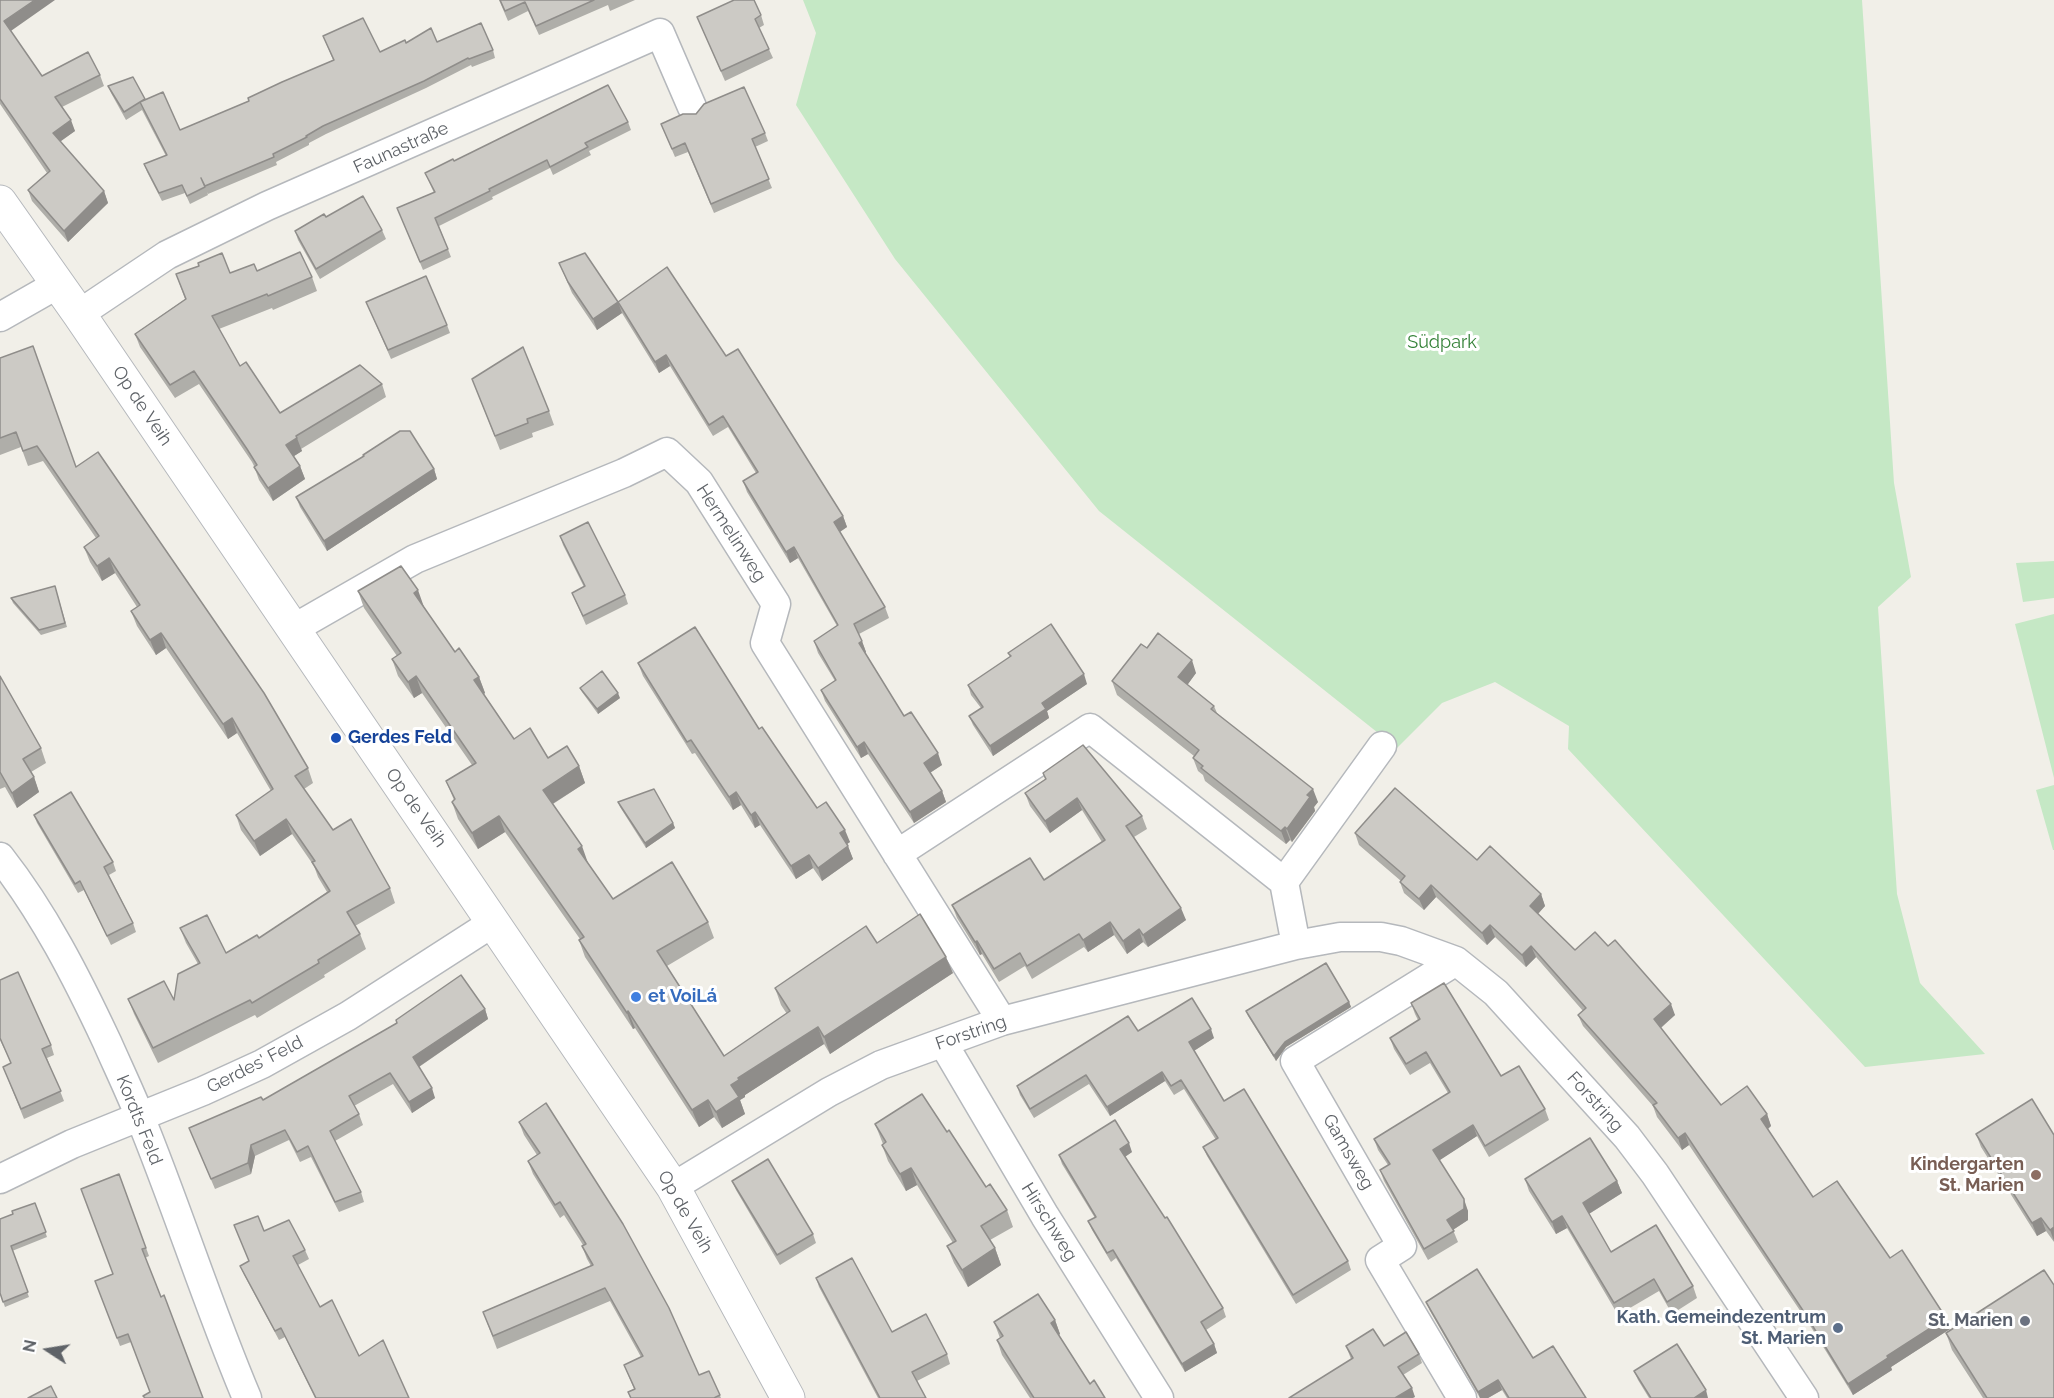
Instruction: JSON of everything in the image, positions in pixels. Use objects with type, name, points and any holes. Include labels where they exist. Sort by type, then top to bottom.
[{"type":"street","name":"Faunastraße","points":[[79,314],[167,255],[267,206],[660,33],[692,107]]},
{"type":"street","name":"Op de Veih","points":[[0,202],[79,314],[673,1187],[788,1398]]},
{"type":"street","points":[[0,317],[58,284]]},
{"type":"street","name":"Hermelinweg","points":[[293,629],[415,559],[624,473],[667,452],[699,482],[776,604],[765,643],[1002,1021]]},
{"type":"street","points":[[897,854],[1090,728],[1284,882],[1296,945]]},
{"type":"street","points":[[1284,882],[1382,746]]},
{"type":"street","name":"Kordts Feld","points":[[0,857],[24,889],[80,986],[140,1117],[218,1328],[247,1398]]},
{"type":"street","name":"Gerdes' Feld","points":[[0,1179],[72,1144],[203,1091],[290,1048],[348,1016],[494,922]]},
{"type":"street","name":"Forstring","points":[[673,1187],[829,1092],[880,1065],[1002,1021],[1296,945],[1340,937],[1381,937],[1421,947],[1456,961],[1496,993],[1627,1137],[1683,1213],[1801,1397]]},
{"type":"street","name":"Gamsweg","points":[[1456,961],[1295,1061],[1402,1246],[1380,1260],[1462,1398]]},
{"type":"street","name":"Hirschweg","points":[[943,1043],[1045,1216],[1159,1398]]},
{"type":"green space","name":"Südpark","points":[[803,0],[1862,0],[1894,483],[1911,577],[1878,607],[1897,894],[1920,983],[1985,1054],[1865,1067],[1568,749],[1569,726],[1495,682],[1442,703],[1397,748],[1099,511],[895,259],[796,105],[816,33]]},
{"type":"green space","points":[[2054,561],[2054,598],[2023,602],[2016,563]]},
{"type":"green space","points":[[2054,614],[2054,778],[2015,624]]},
{"type":"green space","points":[[2054,785],[2054,850],[2053,850],[2036,790]]},
{"type":"building","points":[[0,0],[35,0],[4,21],[42,76],[88,52],[100,75],[55,97],[71,120],[53,133],[104,191],[64,231],[28,190],[50,171],[0,99]]},
{"type":"building","points":[[500,0],[594,0],[536,26],[525,2],[505,11]]},
{"type":"building","points":[[734,0],[754,0],[761,15],[755,19],[769,49],[721,71],[697,17]]},
{"type":"building","points":[[363,18],[380,52],[405,40],[406,43],[431,28],[437,42],[481,23],[493,50],[468,58],[424,81],[323,126],[273,154],[274,157],[205,186],[201,178],[205,187],[187,196],[182,185],[159,193],[144,164],[167,155],[140,102],[163,92],[180,130],[249,101],[248,98],[334,60],[323,36]]},
{"type":"building","points":[[133,77],[145,99],[124,112],[108,86]]},
{"type":"building","points":[[608,85],[628,122],[585,143],[588,147],[550,167],[547,160],[435,218],[448,249],[420,262],[397,208],[435,192],[425,173]]},
{"type":"building","points":[[744,87],[765,133],[752,139],[769,179],[711,204],[685,143],[672,149],[661,124],[683,114],[696,114],[704,104]]},
{"type":"building","points":[[363,196],[382,230],[316,269],[295,231],[324,214],[326,217]]},
{"type":"building","points":[[300,252],[312,277],[212,316],[240,366],[246,362],[280,413],[360,365],[382,384],[296,436],[297,438],[286,445],[300,466],[268,488],[254,467],[257,465],[247,449],[194,371],[170,385],[135,334],[186,299],[176,274],[199,266],[198,263],[222,253],[230,273],[254,264],[257,271]]},
{"type":"building","points":[[585,253],[618,302],[593,319],[568,282],[559,263]]},
{"type":"building","points":[[667,267],[726,356],[738,349],[843,516],[834,522],[885,607],[854,624],[862,641],[859,643],[904,716],[911,712],[938,753],[924,763],[942,791],[910,812],[864,742],[857,747],[821,690],[836,680],[814,641],[838,625],[794,547],[786,552],[743,481],[758,472],[723,416],[709,425],[666,355],[655,362],[618,302]]},
{"type":"building","points":[[426,276],[447,325],[388,350],[366,302]]},
{"type":"building","points":[[33,346],[76,467],[98,452],[264,693],[308,768],[295,776],[333,830],[351,819],[390,888],[347,912],[360,934],[318,960],[319,963],[252,1003],[250,1000],[153,1048],[128,999],[164,981],[174,1000],[178,974],[200,963],[180,928],[207,915],[226,953],[257,935],[259,938],[330,891],[312,862],[315,861],[286,819],[254,841],[236,815],[273,789],[232,718],[223,724],[161,633],[150,640],[131,611],[140,605],[109,558],[97,566],[84,547],[99,536],[37,446],[23,451],[16,432],[0,438],[0,358]]},
{"type":"building","points":[[523,347],[549,411],[527,419],[528,423],[495,436],[472,379]]},
{"type":"building","points":[[400,431],[410,431],[434,469],[324,541],[296,497],[364,456]]},
{"type":"building","points":[[588,522],[625,595],[583,616],[572,593],[585,586],[560,536]]},
{"type":"building","points":[[401,566],[418,590],[414,593],[455,652],[459,648],[479,677],[474,680],[514,739],[530,728],[548,758],[567,746],[579,766],[543,790],[582,846],[578,849],[613,899],[672,862],[708,922],[657,951],[724,1056],[790,1011],[775,988],[866,926],[877,943],[920,914],[946,957],[824,1037],[818,1027],[738,1078],[739,1080],[731,1085],[739,1097],[716,1112],[708,1100],[692,1110],[579,940],[584,937],[499,816],[472,833],[452,802],[455,799],[446,781],[476,763],[416,676],[408,682],[392,659],[401,653],[358,591]]},
{"type":"building","points":[[55,586],[65,623],[39,630],[11,598]]},
{"type":"building","points":[[1051,624],[1084,674],[1042,703],[1046,709],[990,746],[969,716],[983,707],[968,685],[1011,656],[1008,653]]},
{"type":"building","points":[[695,627],[759,729],[762,727],[817,808],[826,802],[845,830],[840,833],[848,846],[818,868],[809,855],[791,866],[755,812],[751,815],[736,792],[729,797],[691,740],[687,742],[638,663]]},
{"type":"building","points":[[1158,633],[1192,660],[1178,677],[1214,706],[1211,709],[1313,789],[1307,795],[1310,797],[1287,829],[1285,827],[1281,831],[1201,768],[1203,766],[1193,758],[1199,750],[1112,681],[1141,644],[1147,648]]},
{"type":"building","points":[[602,671],[618,693],[597,709],[580,688]]},
{"type":"building","points":[[0,676],[41,748],[23,759],[34,777],[12,793],[0,772]]},
{"type":"building","points":[[1083,745],[1142,816],[1126,826],[1181,908],[1143,935],[1139,929],[1123,941],[1110,922],[1083,940],[1079,934],[1027,966],[1020,953],[994,969],[952,905],[1030,858],[1044,880],[1105,840],[1077,798],[1045,821],[1025,793],[1046,779],[1043,773]]},
{"type":"building","points":[[1395,788],[1477,860],[1490,846],[1541,894],[1530,906],[1575,950],[1595,932],[1608,946],[1615,940],[1671,1004],[1654,1019],[1721,1105],[1747,1086],[1767,1114],[1761,1119],[1813,1197],[1837,1181],[1890,1258],[1902,1250],[1946,1318],[1848,1384],[1806,1315],[1685,1133],[1678,1138],[1653,1105],[1657,1103],[1578,1015],[1586,1008],[1531,946],[1522,955],[1490,925],[1482,933],[1431,885],[1419,899],[1400,882],[1405,876],[1355,833]]},
{"type":"building","points":[[654,789],[673,823],[645,843],[618,802]]},
{"type":"building","points":[[71,792],[113,862],[104,867],[133,923],[107,936],[80,881],[75,884],[34,815]]},
{"type":"building","points":[[1326,963],[1349,1002],[1285,1042],[1274,1056],[1246,1011]]},
{"type":"building","points":[[18,972],[51,1045],[42,1049],[61,1091],[21,1109],[3,1067],[11,1063],[0,1038],[0,980]]},
{"type":"building","points":[[461,975],[485,1009],[413,1057],[432,1088],[409,1102],[390,1073],[349,1096],[359,1114],[330,1131],[361,1192],[335,1202],[308,1146],[297,1152],[285,1130],[251,1145],[248,1163],[211,1179],[189,1128],[261,1097],[263,1100],[397,1023],[396,1020]]},
{"type":"building","points":[[1444,983],[1501,1076],[1519,1066],[1545,1109],[1485,1146],[1473,1125],[1433,1150],[1464,1199],[1464,1209],[1447,1220],[1454,1231],[1424,1249],[1380,1170],[1390,1164],[1374,1139],[1450,1092],[1426,1052],[1406,1064],[1390,1038],[1420,1019],[1411,1003]]},
{"type":"building","points":[[1192,998],[1211,1029],[1189,1042],[1224,1101],[1244,1089],[1348,1261],[1293,1295],[1203,1147],[1218,1138],[1181,1080],[1171,1086],[1162,1072],[1107,1107],[1086,1075],[1030,1109],[1017,1086],[1128,1016],[1138,1031]]},
{"type":"building","points":[[922,1094],[947,1132],[949,1130],[986,1187],[990,1184],[1007,1210],[981,1226],[995,1248],[962,1270],[947,1246],[956,1241],[911,1168],[900,1174],[882,1145],[886,1142],[875,1124]]},
{"type":"building","points":[[2032,1099],[2054,1135],[2054,1227],[2050,1230],[2041,1218],[2032,1223],[1976,1134]]},
{"type":"building","points":[[546,1103],[623,1224],[669,1308],[699,1375],[709,1371],[720,1395],[714,1398],[631,1398],[628,1392],[635,1389],[624,1365],[643,1356],[605,1288],[493,1336],[483,1312],[593,1265],[582,1246],[586,1244],[560,1202],[555,1205],[528,1161],[540,1153],[519,1122]]},
{"type":"building","points":[[1115,1120],[1129,1143],[1120,1149],[1165,1218],[1167,1217],[1223,1308],[1201,1322],[1214,1344],[1182,1364],[1113,1250],[1107,1253],[1088,1221],[1096,1217],[1059,1155]]},
{"type":"building","points":[[1590,1138],[1617,1181],[1583,1203],[1611,1252],[1656,1225],[1693,1286],[1667,1302],[1654,1279],[1614,1303],[1562,1216],[1552,1222],[1525,1179]]},
{"type":"building","points":[[768,1159],[813,1234],[777,1255],[732,1181]]},
{"type":"building","points":[[119,1174],[146,1248],[142,1249],[161,1297],[164,1295],[203,1398],[145,1398],[143,1396],[150,1392],[128,1334],[117,1338],[95,1281],[113,1274],[81,1189]]},
{"type":"building","points":[[35,1203],[46,1232],[11,1246],[28,1292],[3,1302],[0,1293],[0,1219],[13,1214],[12,1211]]},
{"type":"building","points":[[258,1216],[264,1231],[289,1220],[305,1250],[293,1256],[320,1307],[332,1300],[359,1356],[383,1340],[409,1398],[316,1398],[281,1328],[275,1331],[240,1266],[249,1261],[234,1225]]},
{"type":"building","points":[[852,1258],[892,1332],[926,1314],[947,1354],[912,1372],[926,1398],[880,1398],[816,1278]]},
{"type":"building","points":[[1477,1269],[1533,1358],[1553,1346],[1586,1398],[1509,1398],[1498,1380],[1478,1392],[1426,1302]]},
{"type":"building","name":"St. Marien","points":[[2044,1270],[2054,1285],[2054,1398],[1987,1398],[1946,1333]]},
{"type":"building","points":[[1038,1294],[1055,1320],[1051,1323],[1090,1384],[1094,1380],[1105,1398],[1034,1398],[997,1340],[1003,1336],[994,1322]]},
{"type":"building","points":[[1373,1329],[1384,1346],[1406,1332],[1419,1354],[1398,1367],[1412,1388],[1395,1398],[1289,1398],[1353,1358],[1346,1346]]},
{"type":"building","points":[[1677,1344],[1706,1390],[1694,1398],[1651,1398],[1634,1371]]},
{"type":"building","points":[[51,1386],[57,1398],[28,1398]]},
{"type":"place","name":"Gerdes Feld","points":[[336,738]]},
{"type":"place","name":"et VoiLá","points":[[636,997]]},
{"type":"place","name":"Kindergarten St. Marien","points":[[2036,1175]]},
{"type":"place","name":"St. Marien","points":[[2025,1321]]},
{"type":"place","name":"Kath. Gemeindezentrum St. Marien","points":[[1838,1328]]}]
